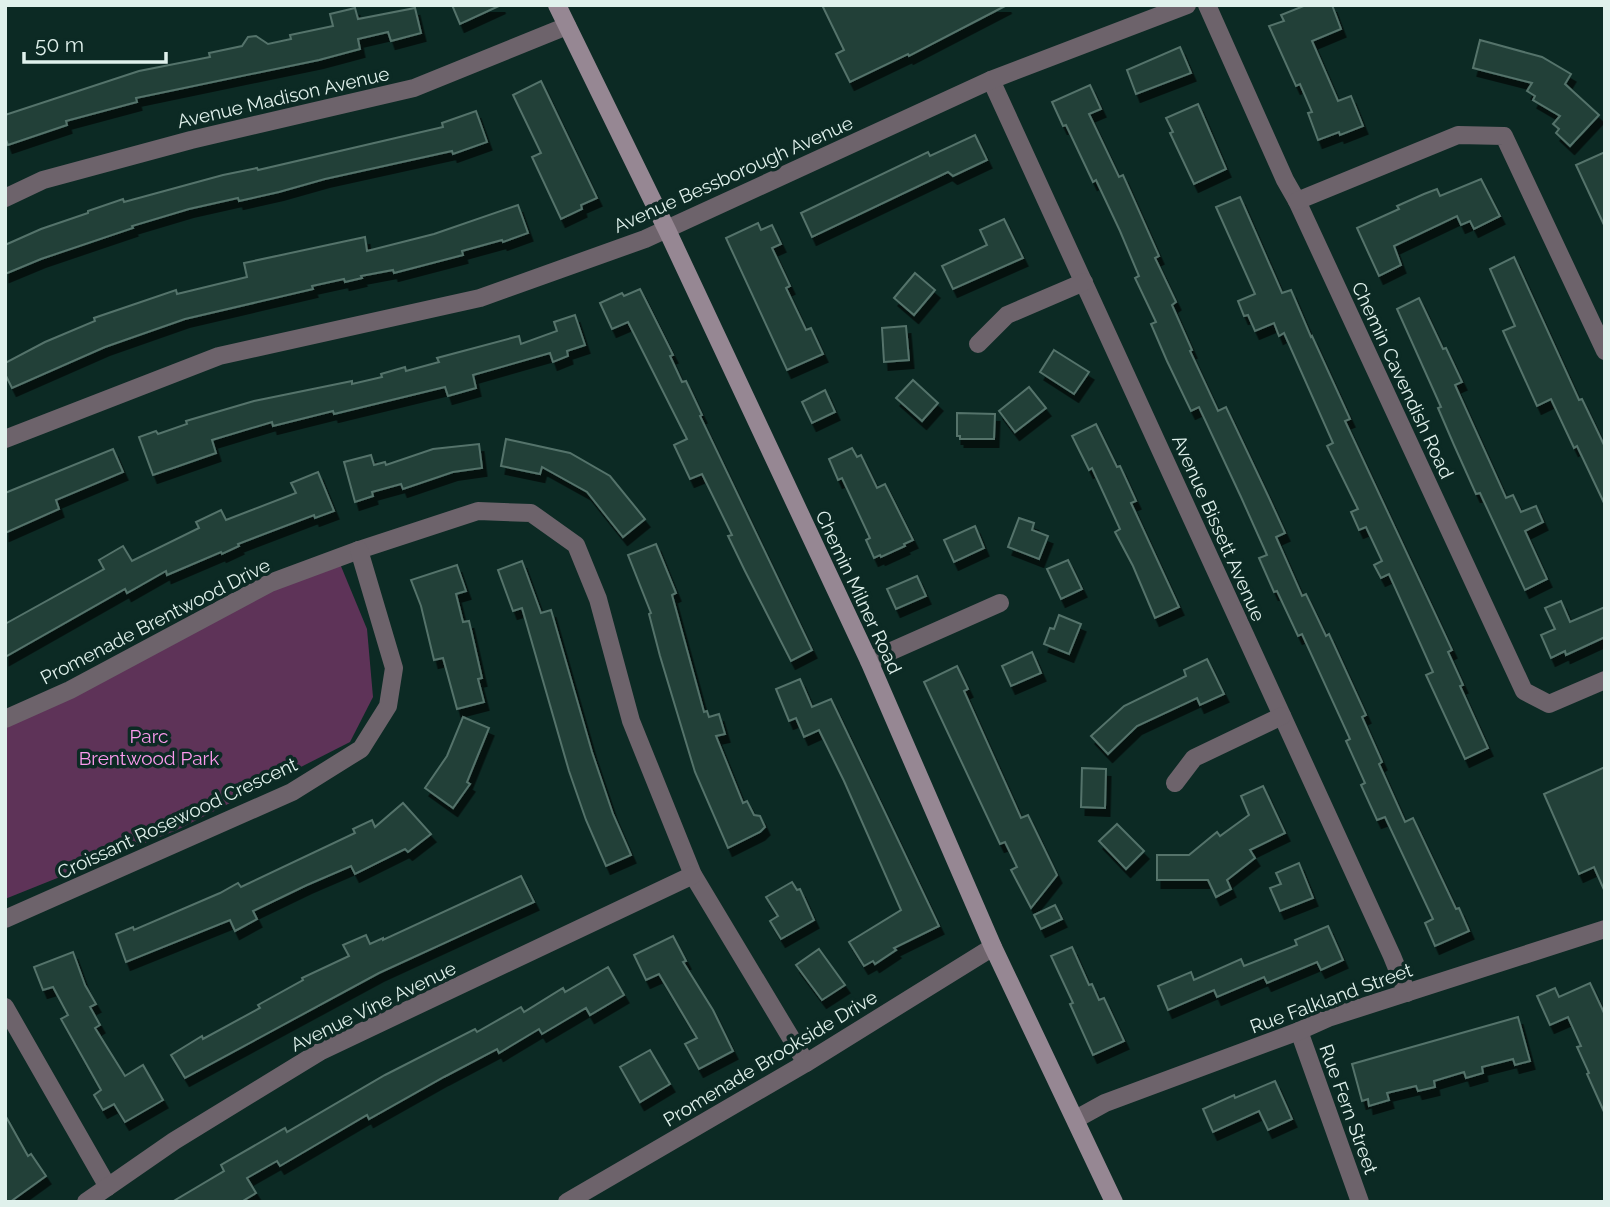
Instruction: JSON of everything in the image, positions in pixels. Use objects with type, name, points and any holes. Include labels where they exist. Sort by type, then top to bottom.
[{"type":"street","name":"Chemin Milner Road","points":[[557,5],[667,230],[869,661],[993,947],[1114,1202]]},
{"type":"street","name":"Avenue Bessborough Avenue","points":[[5,439],[219,356],[480,298],[667,230],[991,80],[1187,5]]},
{"type":"street","name":"Chemin Cavendish Road","points":[[1207,5],[1285,180],[1524,691],[1549,704],[1605,680]]},
{"type":"street","name":"Avenue Madison Avenue","points":[[5,198],[43,180],[191,140],[414,88],[567,26]]},
{"type":"street","name":"Avenue Bissett Avenue","points":[[991,80],[1407,993]]},
{"type":"street","points":[[1297,201],[1458,135],[1504,136],[1605,351]]},
{"type":"street","points":[[978,344],[1007,315],[1084,282]]},
{"type":"street","name":"Promenade Brentwood Drive","points":[[5,719],[69,690],[270,583],[478,510],[531,513],[576,545],[598,599],[631,721],[693,875],[806,1063]]},
{"type":"street","name":"Croissant Rosewood Crescent","points":[[5,919],[292,792],[361,749],[388,706],[394,668],[359,550]]},
{"type":"street","points":[[869,661],[1000,603]]},
{"type":"street","points":[[1175,783],[1194,758],[1282,716]]},
{"type":"street","name":"Avenue Vine Avenue","points":[[86,1202],[174,1141],[321,1051],[693,875]]},
{"type":"street","name":"Rue Falkland Street","points":[[1076,1119],[1105,1103],[1328,1018],[1605,929]]},
{"type":"street","name":"Promenade Brookside Drive","points":[[567,1202],[806,1063],[993,947]]},
{"type":"street","points":[[5,1007],[108,1187]]},
{"type":"street","name":"Rue Fern Street","points":[[1299,1031],[1360,1202]]},
{"type":"green space","name":"Parc Brentwood Park","points":[[338,559],[367,629],[373,697],[350,742],[177,830],[5,899],[5,719]]},
{"type":"building","points":[[452,5],[501,5],[460,24]]},
{"type":"building","points":[[822,5],[1007,5],[909,56],[908,54],[850,82],[836,54],[844,50]]},
{"type":"building","points":[[1306,5],[1332,5],[1341,29],[1312,41],[1338,101],[1351,96],[1363,126],[1318,140],[1308,113],[1312,112],[1300,84],[1296,86],[1269,26],[1284,21],[1281,15]]},
{"type":"building","points":[[355,8],[358,19],[415,8],[421,33],[391,41],[388,32],[358,39],[360,49],[319,60],[136,98],[137,102],[66,121],[67,125],[8,145],[5,137],[5,115],[139,71],[210,57],[209,53],[242,46],[248,37],[256,36],[268,44],[291,39],[290,35],[333,26],[330,14]]},
{"type":"building","points":[[1480,40],[1542,57],[1571,74],[1565,84],[1599,115],[1570,146],[1556,133],[1559,129],[1553,124],[1560,116],[1533,100],[1535,96],[1527,91],[1532,83],[1473,68]]},
{"type":"building","points":[[1180,47],[1191,73],[1136,94],[1127,70]]},
{"type":"building","points":[[541,81],[597,198],[561,219],[532,157],[541,153],[513,95]]},
{"type":"building","points":[[1090,85],[1101,109],[1089,114],[1119,177],[1123,175],[1159,256],[1155,258],[1176,302],[1172,305],[1192,350],[1190,351],[1218,411],[1226,407],[1285,533],[1276,537],[1302,596],[1306,594],[1326,636],[1329,634],[1366,715],[1362,717],[1382,762],[1379,764],[1405,822],[1413,818],[1469,931],[1435,946],[1425,923],[1433,919],[1385,817],[1377,820],[1361,785],[1365,783],[1346,741],[1350,739],[1302,634],[1298,636],[1259,558],[1267,555],[1241,497],[1199,407],[1191,411],[1167,361],[1151,324],[1156,322],[1135,278],[1139,276],[1120,231],[1096,180],[1093,182],[1052,102]]},
{"type":"building","points":[[1198,104],[1226,169],[1194,184],[1170,133],[1173,132],[1166,118]]},
{"type":"building","points":[[476,111],[487,142],[453,154],[452,151],[239,201],[238,198],[189,209],[132,226],[133,228],[5,274],[5,245],[88,211],[123,199],[124,202],[223,175],[257,168],[258,170],[443,127],[442,123]]},
{"type":"building","points":[[975,135],[987,160],[953,176],[948,172],[812,237],[801,213],[928,152],[930,156]]},
{"type":"building","points":[[1605,152],[1605,227],[1576,165]]},
{"type":"building","points":[[1481,179],[1500,216],[1474,229],[1470,221],[1461,225],[1457,216],[1394,246],[1401,265],[1379,276],[1357,228],[1424,194],[1437,189],[1440,196]]},
{"type":"building","points":[[1240,197],[1282,293],[1291,290],[1350,419],[1345,421],[1452,650],[1448,652],[1463,685],[1460,686],[1488,748],[1465,759],[1426,675],[1433,672],[1389,574],[1381,578],[1374,565],[1382,561],[1366,527],[1359,530],[1351,512],[1358,509],[1327,446],[1333,443],[1284,333],[1279,336],[1274,323],[1255,331],[1248,315],[1244,316],[1238,301],[1255,294],[1216,207]]},
{"type":"building","points":[[518,205],[528,233],[503,242],[502,240],[462,251],[463,255],[394,273],[393,270],[345,282],[344,279],[312,286],[313,289],[185,319],[105,347],[12,388],[5,374],[5,363],[45,342],[95,321],[94,318],[176,290],[177,294],[247,277],[244,263],[365,237],[367,251],[434,234]]},
{"type":"building","points":[[1004,219],[1023,258],[953,289],[942,266],[987,245],[980,230]]},
{"type":"building","points":[[758,223],[761,230],[772,225],[781,244],[772,248],[790,286],[786,288],[806,330],[811,328],[823,354],[787,370],[726,238]]},
{"type":"building","points":[[1514,257],[1579,400],[1582,399],[1605,447],[1605,505],[1551,399],[1537,406],[1503,331],[1515,326],[1490,269]]},
{"type":"building","points":[[915,273],[935,290],[914,315],[894,298]]},
{"type":"building","points":[[640,289],[812,650],[791,661],[728,536],[732,535],[702,474],[690,479],[674,445],[687,439],[628,322],[612,329],[600,303],[622,293],[624,296]]},
{"type":"building","points":[[1419,298],[1462,382],[1455,385],[1506,498],[1513,495],[1521,512],[1536,506],[1543,522],[1525,531],[1547,579],[1525,590],[1480,493],[1476,494],[1397,309]]},
{"type":"building","points":[[575,315],[585,345],[567,351],[568,356],[553,362],[550,353],[473,375],[476,388],[448,396],[445,387],[334,414],[333,411],[273,426],[272,422],[212,440],[216,453],[153,475],[139,437],[156,431],[158,434],[187,424],[186,421],[254,401],[382,377],[381,374],[405,367],[406,371],[439,362],[437,358],[519,336],[521,344],[557,331],[554,322]]},
{"type":"building","points":[[906,326],[909,360],[884,362],[882,328]]},
{"type":"building","points":[[1054,350],[1089,372],[1074,394],[1040,372]]},
{"type":"building","points":[[913,380],[938,403],[922,421],[896,398]]},
{"type":"building","points":[[1029,387],[1046,408],[1015,432],[999,411]]},
{"type":"building","points":[[825,390],[835,412],[812,423],[802,402]]},
{"type":"building","points":[[957,413],[995,414],[994,439],[960,439],[960,436],[957,436]]},
{"type":"building","points":[[1096,424],[1136,501],[1131,503],[1179,607],[1155,618],[1115,532],[1120,529],[1092,468],[1089,470],[1072,436]]},
{"type":"building","points":[[506,439],[570,453],[610,476],[645,519],[623,537],[587,492],[542,467],[540,474],[501,466]]},
{"type":"building","points":[[479,444],[482,468],[453,472],[403,489],[401,484],[372,492],[373,496],[355,502],[344,462],[371,455],[374,465],[385,462],[386,465],[433,449]]},
{"type":"building","points":[[852,448],[857,457],[861,455],[877,488],[885,484],[913,540],[881,557],[880,555],[874,558],[866,540],[870,538],[842,478],[838,480],[829,459]]},
{"type":"building","points":[[113,449],[123,472],[56,500],[59,509],[5,533],[5,493]]},
{"type":"building","points":[[318,472],[334,511],[315,518],[314,515],[238,544],[239,546],[222,554],[221,552],[167,575],[166,571],[127,593],[125,589],[5,657],[5,624],[104,569],[99,560],[123,546],[132,561],[199,528],[196,522],[221,510],[226,520],[296,493],[291,483]]},
{"type":"building","points":[[1019,518],[1034,523],[1032,530],[1048,536],[1039,559],[1008,547]]},
{"type":"building","points":[[975,526],[984,548],[954,562],[944,540]]},
{"type":"building","points":[[656,544],[676,593],[672,595],[704,712],[707,711],[709,717],[719,714],[725,734],[716,736],[743,803],[747,801],[754,815],[760,816],[765,827],[728,848],[695,772],[660,656],[649,614],[651,613],[628,555]]},
{"type":"building","points":[[1068,560],[1082,589],[1061,599],[1047,569]]},
{"type":"building","points":[[522,561],[541,613],[551,610],[592,752],[613,814],[631,855],[606,866],[569,771],[522,608],[513,611],[498,570]]},
{"type":"building","points":[[457,565],[466,591],[456,594],[463,622],[469,621],[482,678],[478,679],[484,702],[457,709],[443,658],[434,660],[421,606],[411,580]]},
{"type":"building","points":[[917,576],[926,596],[896,609],[887,589]]},
{"type":"building","points":[[1561,601],[1570,622],[1605,607],[1605,637],[1566,655],[1565,651],[1551,658],[1541,635],[1555,629],[1545,608]]},
{"type":"building","points":[[1059,615],[1081,624],[1069,654],[1044,644]]},
{"type":"building","points":[[1032,652],[1041,673],[1011,686],[1002,666]]},
{"type":"building","points":[[1207,659],[1224,694],[1200,705],[1197,698],[1137,726],[1108,754],[1091,736],[1124,706],[1186,676],[1184,670]]},
{"type":"building","points":[[957,666],[968,689],[964,691],[1021,818],[1028,815],[1057,875],[1031,908],[1011,870],[1017,867],[1005,842],[1000,844],[924,682]]},
{"type":"building","points":[[800,679],[812,707],[831,699],[939,926],[894,948],[896,950],[875,964],[873,961],[864,966],[849,942],[901,910],[819,730],[804,737],[796,718],[789,721],[776,689]]},
{"type":"building","points":[[463,717],[489,728],[467,782],[470,784],[453,808],[425,788],[447,756]]},
{"type":"building","points":[[1605,767],[1605,892],[1594,867],[1579,874],[1544,794]]},
{"type":"building","points":[[1082,768],[1106,769],[1105,808],[1081,807]]},
{"type":"building","points":[[1263,786],[1285,833],[1250,850],[1255,858],[1227,880],[1231,889],[1216,897],[1208,880],[1157,880],[1157,855],[1189,855],[1217,832],[1220,836],[1249,815],[1241,796]]},
{"type":"building","points":[[403,803],[431,834],[408,852],[405,849],[355,874],[351,866],[307,885],[253,911],[257,919],[235,931],[230,920],[126,962],[116,934],[133,927],[134,930],[238,883],[241,887],[355,833],[353,829],[372,820],[375,827]]},
{"type":"building","points":[[1117,824],[1144,851],[1126,869],[1099,841]]},
{"type":"building","points":[[1299,863],[1313,898],[1280,911],[1270,888],[1281,884],[1276,873]]},
{"type":"building","points":[[521,876],[534,902],[379,973],[185,1078],[171,1055],[202,1036],[203,1039],[260,1008],[258,1005],[303,980],[302,978],[349,956],[343,945],[366,935],[370,944],[383,940]]},
{"type":"building","points":[[792,882],[797,890],[800,889],[814,920],[781,939],[770,921],[778,916],[766,897]]},
{"type":"building","points":[[1055,905],[1062,919],[1041,929],[1034,915]]},
{"type":"building","points":[[1328,926],[1343,960],[1321,970],[1317,962],[1267,983],[1264,977],[1217,997],[1214,990],[1168,1010],[1158,986],[1191,972],[1194,980],[1241,959],[1244,966],[1297,945],[1295,940]]},
{"type":"building","points":[[673,936],[686,961],[683,962],[713,1010],[733,1051],[699,1069],[685,1044],[697,1038],[659,974],[646,980],[634,955]]},
{"type":"building","points":[[1072,947],[1089,985],[1092,984],[1099,1000],[1104,998],[1124,1041],[1093,1055],[1051,956]]},
{"type":"building","points":[[819,949],[845,985],[822,1000],[796,965]]},
{"type":"building","points":[[73,952],[85,985],[96,1004],[90,1007],[100,1025],[95,1028],[125,1076],[143,1065],[163,1100],[125,1122],[114,1104],[103,1110],[94,1095],[101,1090],[61,1019],[68,1015],[53,987],[43,990],[34,967]]},
{"type":"building","points":[[608,967],[624,995],[590,1015],[586,1008],[542,1034],[539,1029],[499,1053],[497,1049],[369,1119],[367,1115],[280,1166],[277,1161],[247,1178],[256,1193],[241,1202],[172,1202],[224,1171],[221,1165],[285,1128],[287,1132],[385,1075],[475,1029],[477,1032],[521,1007],[524,1012],[563,988],[565,992]]},
{"type":"building","points":[[1590,983],[1605,1015],[1605,1114],[1587,1074],[1589,1073],[1577,1047],[1581,1046],[1568,1017],[1550,1025],[1537,996],[1555,988],[1559,997]]},
{"type":"building","points":[[1518,1017],[1530,1061],[1515,1065],[1513,1059],[1482,1067],[1483,1073],[1466,1078],[1464,1072],[1434,1081],[1435,1087],[1418,1091],[1416,1086],[1387,1093],[1389,1100],[1369,1106],[1368,1099],[1362,1101],[1352,1064]]},
{"type":"building","points":[[650,1050],[670,1084],[640,1102],[620,1067]]},
{"type":"building","points":[[1275,1081],[1292,1119],[1268,1130],[1259,1111],[1213,1132],[1203,1109]]},
{"type":"building","points":[[5,1115],[28,1156],[31,1154],[46,1176],[10,1202],[5,1202]]}]
